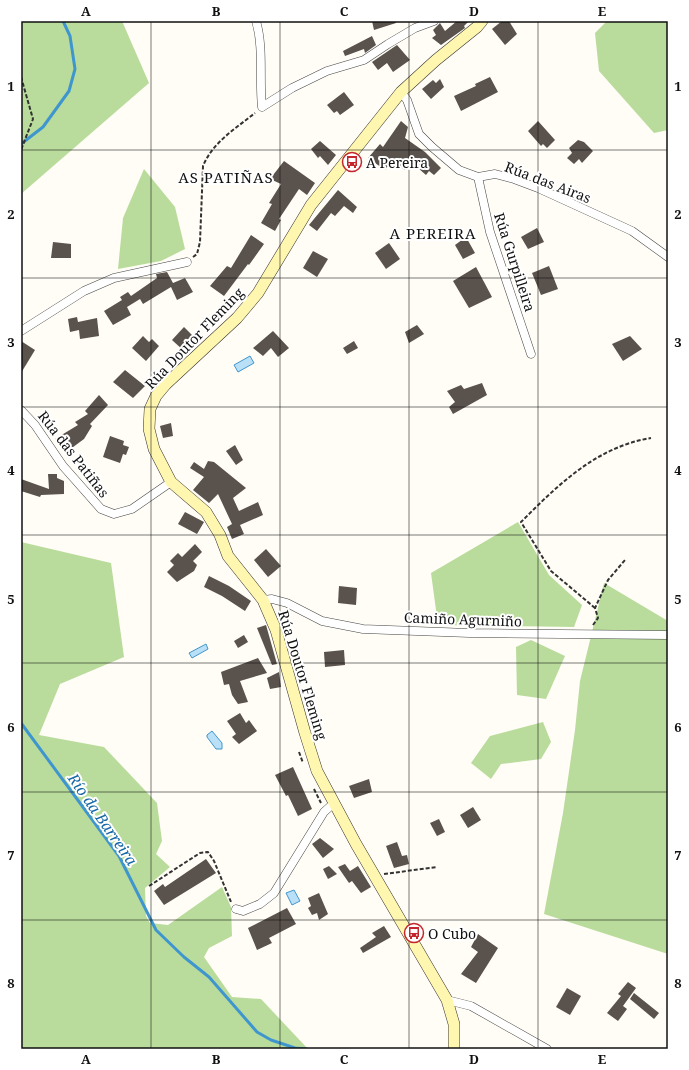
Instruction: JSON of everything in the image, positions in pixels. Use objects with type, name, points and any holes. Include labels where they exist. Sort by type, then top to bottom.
[{"type":"main road","name":"Rúa Doutor Fleming","points":[[454,1049],[454,1024],[447,1000],[375,876],[317,771],[276,630],[263,600],[228,556],[220,535],[206,512],[170,482],[154,449],[149,429],[150,408],[156,396],[166,384],[237,318],[258,293],[311,205],[401,92],[436,60],[478,27],[482,21]]},
{"type":"street","points":[[256,21],[260,35],[260,85],[262,107],[292,88],[328,71],[364,60],[408,32],[434,21]]},
{"type":"street","name":"Rúa das Airas","points":[[401,92],[407,100],[419,134],[459,170],[478,177],[495,174],[538,188],[632,231],[668,257]]},
{"type":"street","name":"Rúa Gurpilleira","points":[[478,177],[490,232],[531,354]]},
{"type":"street","points":[[21,331],[84,291],[114,278],[187,262]]},
{"type":"street","name":"Rúa das Patiñas","points":[[21,410],[35,425],[63,466],[101,509],[114,514],[132,509],[170,482]]},
{"type":"street","name":"Camiño Agurniño","points":[[263,600],[272,599],[287,603],[322,621],[363,629],[469,633],[668,635]]},
{"type":"street","points":[[236,909],[243,912],[260,904],[274,893],[324,812],[334,803]]},
{"type":"street","points":[[447,1000],[471,1006],[547,1049]]},
{"type":"path","points":[[21,76],[33,119],[21,150]]},
{"type":"path","points":[[187,262],[197,254],[200,242],[203,166],[208,154],[217,143],[262,107]]},
{"type":"path","points":[[586,634],[598,618],[595,608],[551,571],[521,522],[551,492],[586,463],[630,442],[651,438]]},
{"type":"path","points":[[595,608],[608,580],[624,560]]},
{"type":"path","points":[[149,886],[200,853],[208,852],[214,861],[236,909]]},
{"type":"path","points":[[375,876],[437,867]]},
{"type":"green space","points":[[21,21],[122,21],[149,83],[21,194]]},
{"type":"green space","points":[[607,21],[668,21],[668,130],[654,133],[599,71],[595,33]]},
{"type":"green space","points":[[144,169],[175,207],[185,249],[161,261],[118,269],[123,218]]},
{"type":"green space","points":[[518,522],[549,575],[582,605],[574,627],[438,625],[431,573]]},
{"type":"green space","points":[[21,542],[111,563],[124,657],[60,684],[39,735],[104,747],[157,803],[162,841],[156,854],[170,867],[145,888],[146,916],[150,923],[168,925],[222,887],[231,907],[232,936],[209,948],[204,957],[232,997],[261,999],[308,1049],[21,1049]]},
{"type":"green space","points":[[604,583],[668,621],[668,954],[544,914],[563,813],[575,730],[580,681]]},
{"type":"green space","points":[[531,640],[565,656],[546,699],[517,695],[516,647]]},
{"type":"green space","points":[[543,722],[551,742],[541,759],[501,764],[491,779],[471,763],[490,736]]},
{"type":"water","points":[[250,356],[254,363],[238,372],[234,365]]},
{"type":"water","points":[[206,644],[208,649],[192,658],[189,653]]},
{"type":"water","points":[[212,731],[222,743],[222,749],[216,749],[207,737],[207,735]]},
{"type":"water","points":[[294,890],[300,901],[292,905],[286,893]]},
{"type":"building","points":[[372,21],[396,21],[396,23],[374,30]]},
{"type":"building","points":[[457,21],[469,21],[464,26],[465,28],[441,45],[432,38],[436,35],[433,30],[440,23],[445,31]]},
{"type":"building","points":[[502,21],[509,21],[517,34],[505,45],[492,29]]},
{"type":"building","points":[[372,36],[376,45],[365,53],[364,49],[345,56],[343,51]]},
{"type":"building","points":[[397,45],[410,60],[393,72],[387,63],[378,70],[372,62]]},
{"type":"building","points":[[490,77],[498,92],[461,111],[454,96],[476,86],[475,84]]},
{"type":"building","points":[[440,79],[444,87],[431,99],[422,89],[433,80],[436,83]]},
{"type":"building","points":[[344,92],[354,105],[340,115],[337,111],[334,113],[327,105]]},
{"type":"building","points":[[401,121],[408,127],[405,138],[425,152],[441,168],[434,175],[429,171],[426,175],[411,162],[405,170],[391,161],[385,170],[368,158],[380,144],[383,147]]},
{"type":"building","points":[[538,121],[555,140],[547,148],[543,144],[541,146],[528,131]]},
{"type":"building","points":[[578,140],[584,142],[593,151],[582,163],[579,159],[574,164],[567,158],[572,153],[569,148]]},
{"type":"building","points":[[320,141],[336,155],[328,165],[320,156],[318,158],[311,149]]},
{"type":"building","points":[[284,161],[315,183],[307,195],[299,189],[279,219],[281,220],[275,231],[261,223],[272,204],[269,203],[281,184],[270,179]]},
{"type":"building","points":[[338,190],[357,207],[353,213],[344,206],[335,216],[331,213],[317,231],[309,225]]},
{"type":"building","points":[[537,228],[544,242],[528,249],[521,237]]},
{"type":"building","points":[[251,235],[264,244],[224,296],[210,286],[227,266],[231,268]]},
{"type":"building","points":[[466,237],[475,253],[463,259],[455,245]]},
{"type":"building","points":[[53,242],[71,244],[71,258],[51,258]]},
{"type":"building","points":[[389,243],[400,259],[386,269],[375,253]]},
{"type":"building","points":[[313,251],[328,259],[317,277],[303,268]]},
{"type":"building","points":[[549,266],[558,289],[541,295],[532,273]]},
{"type":"building","points":[[476,267],[492,297],[469,308],[453,281]]},
{"type":"building","points":[[167,272],[173,283],[185,278],[193,292],[177,300],[171,287],[143,304],[140,299],[127,307],[131,315],[113,325],[104,311],[122,300],[120,297],[128,292],[131,296],[157,278],[156,274]]},
{"type":"building","points":[[77,317],[78,322],[97,318],[99,336],[80,339],[79,330],[70,332],[68,319]]},
{"type":"building","points":[[417,325],[424,334],[409,343],[405,332]]},
{"type":"building","points":[[184,327],[197,340],[184,351],[172,340]]},
{"type":"building","points":[[273,331],[289,348],[278,357],[271,348],[263,356],[253,348]]},
{"type":"building","points":[[143,336],[149,342],[152,339],[159,346],[146,361],[132,348]]},
{"type":"building","points":[[630,336],[642,349],[623,361],[612,344]]},
{"type":"building","points":[[21,341],[35,350],[21,373]]},
{"type":"building","points":[[354,341],[358,348],[347,354],[343,348]]},
{"type":"building","points":[[125,370],[145,386],[133,398],[113,382]]},
{"type":"building","points":[[482,383],[487,395],[453,414],[449,407],[455,402],[447,391],[461,385],[464,389]]},
{"type":"building","points":[[99,395],[108,405],[90,424],[92,426],[84,439],[65,453],[55,439],[78,425],[75,422],[88,414],[85,411]]},
{"type":"building","points":[[171,423],[173,436],[163,438],[160,426]]},
{"type":"building","points":[[110,436],[124,441],[123,445],[129,447],[126,455],[123,454],[120,463],[103,457]]},
{"type":"building","points":[[235,445],[243,460],[236,465],[226,451]]},
{"type":"building","points":[[208,461],[214,462],[246,488],[233,498],[239,511],[258,502],[263,515],[240,525],[244,534],[232,539],[227,527],[232,524],[218,494],[209,503],[193,490],[204,477],[190,468],[194,462],[204,469]]},
{"type":"building","points":[[48,474],[57,474],[57,478],[64,481],[64,494],[41,495],[40,497],[21,491],[21,479],[49,489]]},
{"type":"building","points":[[185,512],[204,522],[197,534],[178,524]]},
{"type":"building","points":[[195,544],[202,552],[193,561],[197,565],[194,571],[177,582],[167,572],[174,565],[170,561],[178,553],[182,557]]},
{"type":"building","points":[[266,549],[281,566],[268,577],[254,560]]},
{"type":"building","points":[[209,576],[229,586],[251,601],[245,611],[222,596],[204,587]]},
{"type":"building","points":[[339,586],[357,588],[356,605],[338,603]]},
{"type":"building","points":[[266,625],[277,664],[272,665],[257,628]]},
{"type":"building","points":[[244,635],[248,642],[238,648],[234,641]]},
{"type":"building","points":[[344,650],[345,665],[325,667],[324,652]]},
{"type":"building","points":[[258,658],[267,673],[240,681],[248,702],[238,704],[232,695],[229,684],[224,685],[221,672]]},
{"type":"building","points":[[279,672],[281,687],[270,689],[267,678]]},
{"type":"building","points":[[240,713],[246,723],[249,720],[257,731],[239,744],[232,737],[236,734],[227,721]]},
{"type":"building","points":[[293,767],[312,809],[298,816],[288,795],[286,796],[275,775]]},
{"type":"building","points":[[369,779],[372,792],[354,798],[349,786]]},
{"type":"building","points":[[473,807],[481,820],[468,828],[460,815]]},
{"type":"building","points":[[439,819],[445,832],[437,836],[430,823]]},
{"type":"building","points":[[320,838],[334,849],[323,858],[312,844]]},
{"type":"building","points":[[397,842],[402,856],[407,855],[409,864],[394,868],[386,846]]},
{"type":"building","points":[[206,859],[216,873],[164,905],[154,891],[163,884],[165,887]]},
{"type":"building","points":[[345,864],[350,871],[358,866],[371,887],[361,893],[352,881],[349,883],[338,867]]},
{"type":"building","points":[[329,866],[337,874],[328,879],[323,869]]},
{"type":"building","points":[[319,893],[328,914],[319,920],[317,913],[312,915],[308,908],[311,906],[308,898]]},
{"type":"building","points":[[287,908],[296,924],[269,938],[272,943],[257,950],[248,928]]},
{"type":"building","points":[[384,926],[391,937],[363,953],[360,948],[376,937],[372,933]]},
{"type":"building","points":[[478,934],[498,948],[476,983],[461,974],[478,952],[471,947]]},
{"type":"building","points":[[628,982],[636,988],[623,1006],[627,1009],[618,1021],[607,1013],[621,996],[618,994]]},
{"type":"building","points":[[567,988],[581,996],[570,1015],[556,1007]]},
{"type":"building","points":[[634,993],[659,1013],[654,1019],[630,999]]},
{"type":"waterway","name":"Río da Barreira","points":[[21,144],[43,127],[69,91],[75,69],[70,36],[63,21]]},
{"type":"waterway","name":"Río da Barreira","points":[[21,723],[119,856],[156,930],[184,957],[209,977],[257,1032],[271,1040],[295,1048],[307,1049]]},
{"type":"place","name":"A Pereira","points":[[352,162]]},
{"type":"place","name":"O Cubo","points":[[414,933]]},
{"type":"district","name":"AS PATIÑAS","points":[[226,177]]},
{"type":"district","name":"A PEREIRA","points":[[433,233]]}]
